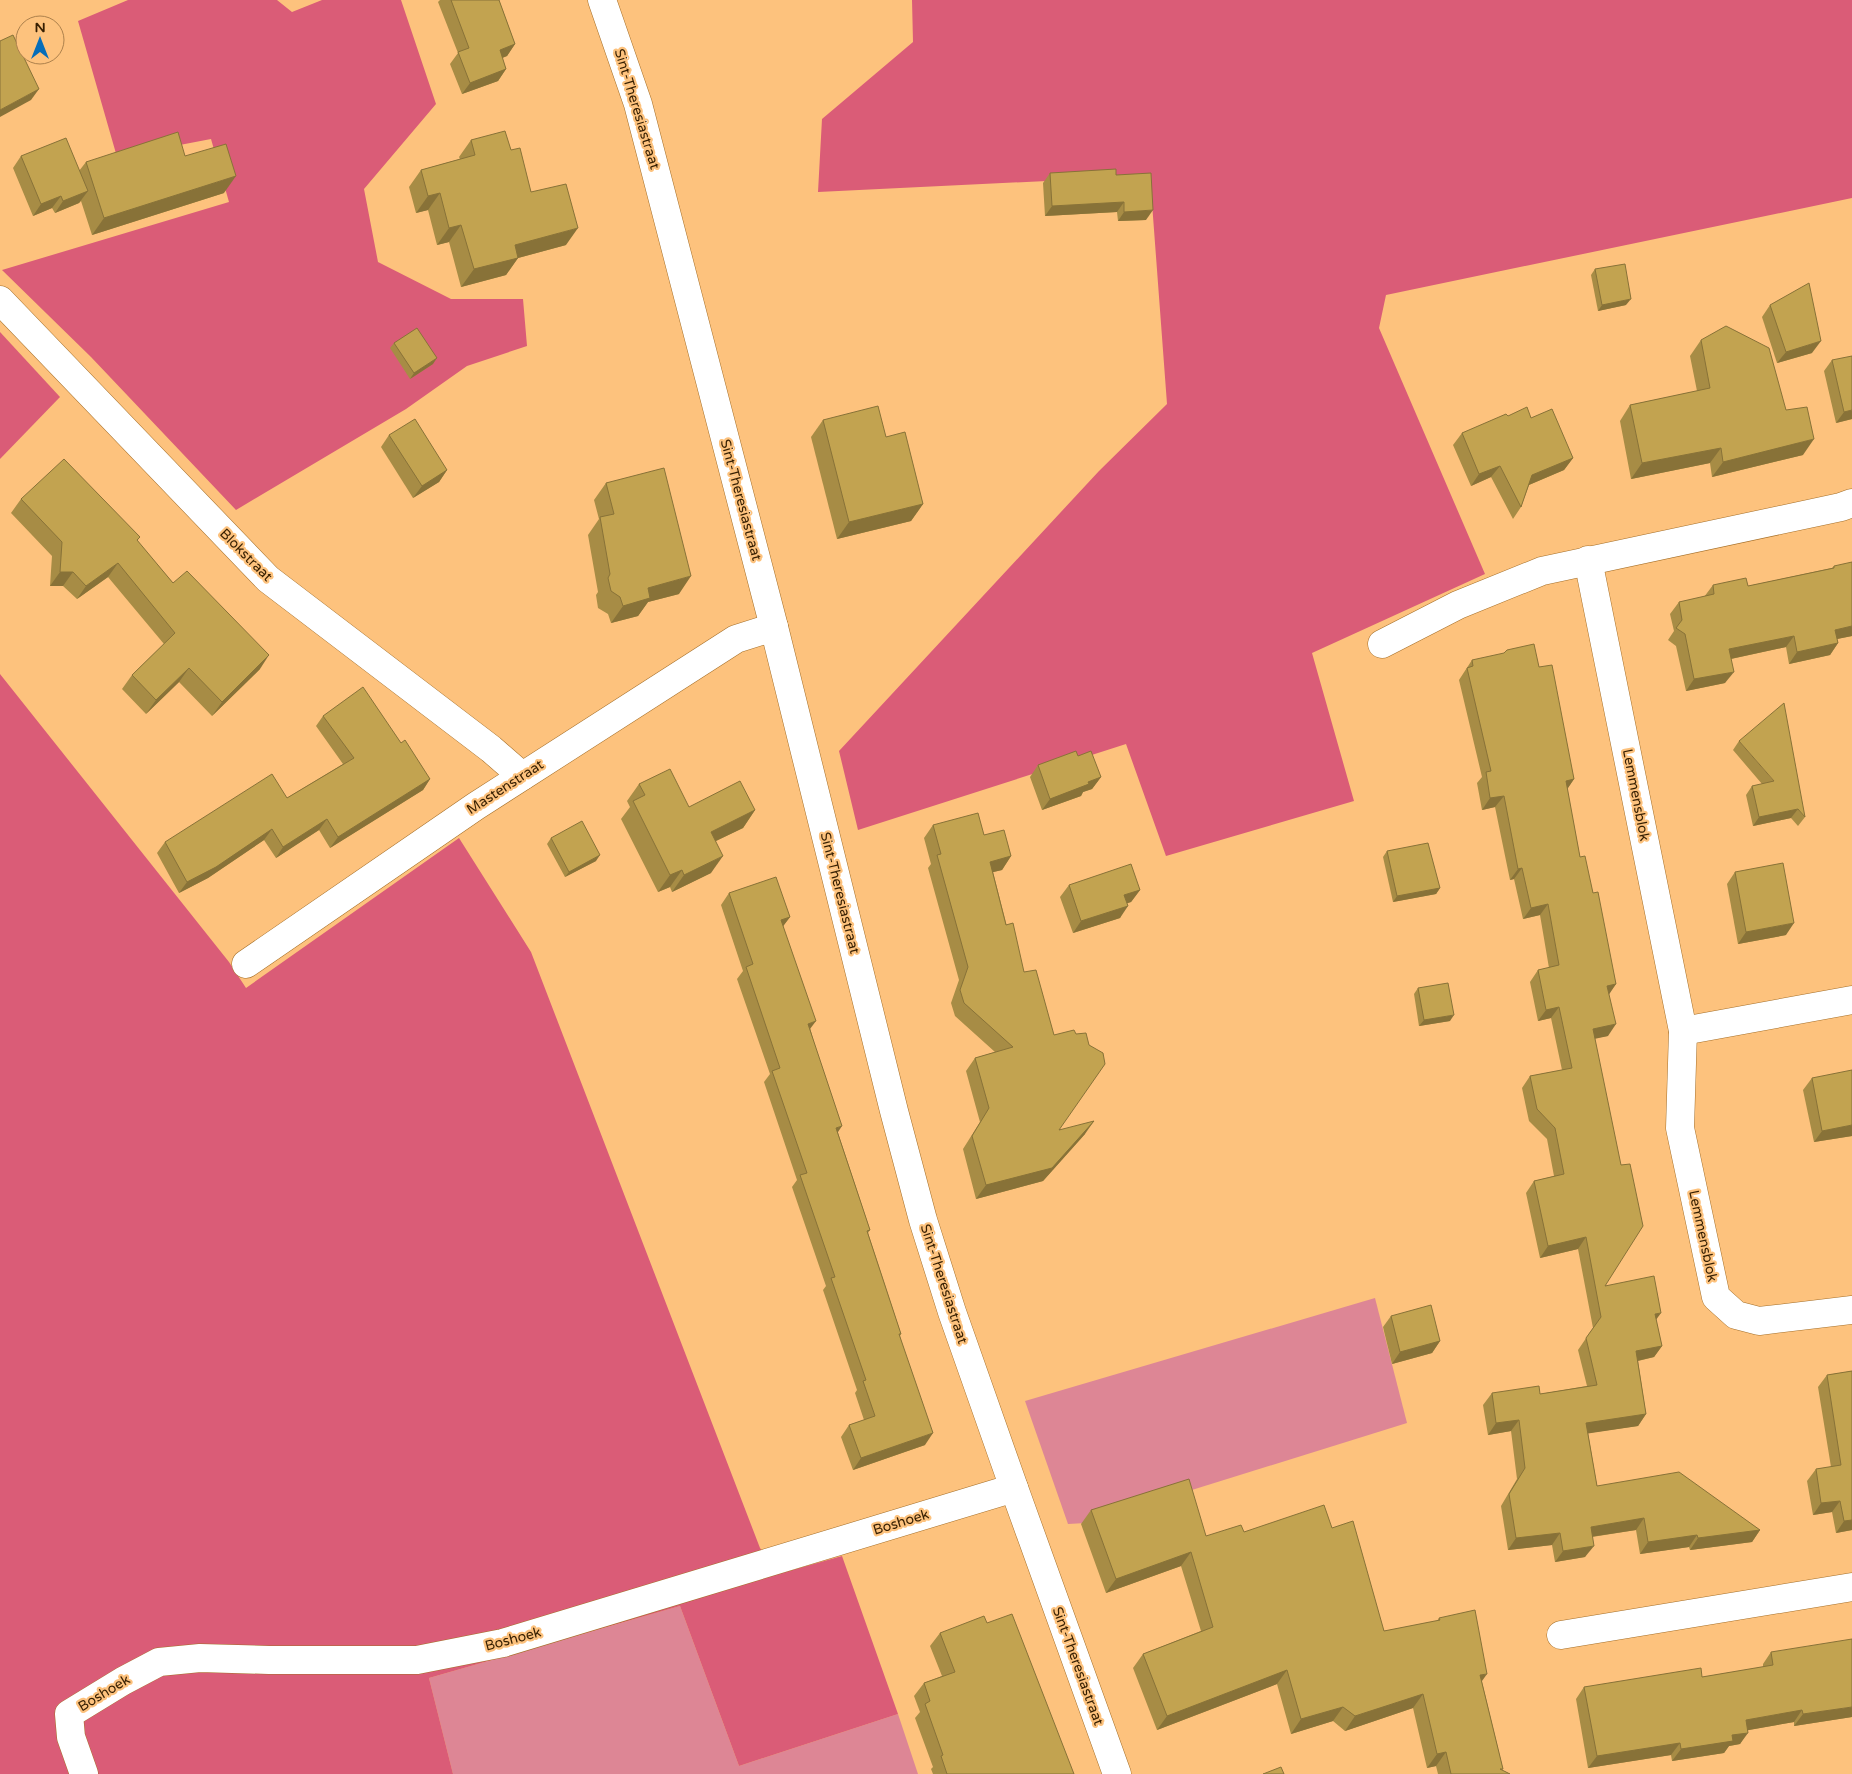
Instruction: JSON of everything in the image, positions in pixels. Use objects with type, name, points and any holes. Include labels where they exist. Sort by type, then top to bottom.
[{"type":"street","name":"Sint-Theresiastraat","points":[[602,0],[638,104],[774,627],[923,1220],[952,1312],[1118,1774]]},
{"type":"street","name":"Blokstraat","points":[[0,300],[268,579],[491,749],[522,776]]},
{"type":"street","points":[[1382,644],[1458,605],[1542,571],[1841,507],[1852,503]]},
{"type":"street","name":"Lemmensblok","points":[[1588,560],[1683,1031],[1680,1128],[1716,1297],[1736,1315],[1759,1321],[1852,1310]]},
{"type":"street","name":"Mastenstraat","points":[[246,964],[476,806],[736,639],[774,627]]},
{"type":"street","points":[[1683,1031],[1852,1000]]},
{"type":"street","name":"Boshoek","points":[[84,1774],[72,1736],[69,1714],[123,1681],[159,1662],[200,1658],[417,1660],[503,1643],[1014,1488]]},
{"type":"street","points":[[1561,1635],[1852,1587]]},
{"type":"shaded area","points":[[128,0],[277,0],[292,12],[322,0],[401,0],[436,104],[364,189],[378,262],[451,299],[523,299],[527,346],[467,366],[406,409],[236,510],[91,357],[2,270],[229,202],[211,139],[117,157],[78,21]]},
{"type":"shaded area","points":[[912,0],[1852,0],[1852,198],[1386,295],[1379,328],[1485,574],[1312,653],[1354,801],[1166,856],[1126,744],[858,830],[839,751],[1099,471],[1167,404],[1150,176],[818,192],[822,119],[913,42]]},
{"type":"shaded area","points":[[0,332],[60,397],[0,459]]},
{"type":"shaded area","points":[[0,674],[229,962],[246,988],[459,838],[531,952],[760,1548],[778,1574],[842,1556],[898,1714],[739,1766],[680,1606],[429,1678],[453,1774],[0,1774]]},
{"type":"shaded area","points":[[1375,1298],[1407,1423],[1086,1523],[1068,1524],[1025,1401]]},
{"type":"shaded area","points":[[680,1606],[739,1766],[898,1714],[918,1774],[453,1774],[429,1678]]},
{"type":"building","points":[[451,0],[499,0],[515,44],[500,50],[506,69],[470,83],[458,52],[469,48]]},
{"type":"building","points":[[13,35],[15,39],[15,65],[27,65],[39,89],[0,110],[0,41]]},
{"type":"building","points":[[505,131],[511,150],[520,148],[531,192],[566,184],[578,228],[515,245],[518,258],[474,269],[461,225],[449,228],[440,193],[428,196],[421,170],[475,155],[471,140]]},
{"type":"building","points":[[178,132],[185,156],[226,144],[236,176],[104,218],[86,162]]},
{"type":"building","points":[[66,138],[88,191],[63,201],[61,196],[41,204],[21,156]]},
{"type":"building","points":[[1116,169],[1116,175],[1151,173],[1153,210],[1124,212],[1124,202],[1052,206],[1050,173]]},
{"type":"building","points":[[1625,264],[1631,299],[1602,305],[1595,269]]},
{"type":"building","points":[[1809,283],[1821,341],[1786,352],[1770,305]]},
{"type":"building","points":[[1726,326],[1769,348],[1786,410],[1807,407],[1814,439],[1723,462],[1721,448],[1642,463],[1630,405],[1710,388],[1701,340]]},
{"type":"building","points":[[417,328],[437,358],[414,373],[394,343]]},
{"type":"building","points":[[1852,356],[1852,410],[1844,412],[1832,360]]},
{"type":"building","points":[[878,406],[886,437],[905,432],[923,504],[849,522],[823,420]]},
{"type":"building","points":[[1527,407],[1531,418],[1552,409],[1573,458],[1532,475],[1521,507],[1500,466],[1479,474],[1462,433]]},
{"type":"building","points":[[415,419],[447,470],[422,486],[389,435]]},
{"type":"building","points":[[64,459],[140,537],[137,540],[173,583],[187,571],[269,655],[222,702],[189,668],[156,700],[132,675],[175,633],[118,563],[86,586],[73,572],[60,572],[62,542],[21,499]]},
{"type":"building","points":[[664,468],[691,576],[648,588],[650,598],[623,606],[620,597],[611,591],[608,578],[610,574],[600,517],[614,514],[606,483]]},
{"type":"building","points":[[1852,562],[1852,626],[1835,630],[1838,643],[1797,652],[1794,636],[1729,649],[1734,672],[1694,679],[1685,634],[1676,628],[1682,620],[1679,602],[1714,594],[1713,585],[1746,578],[1748,586],[1834,568],[1834,566]]},
{"type":"building","points":[[1534,644],[1539,667],[1552,665],[1574,779],[1566,781],[1580,857],[1585,856],[1593,893],[1598,892],[1616,984],[1607,986],[1616,1024],[1593,1029],[1621,1165],[1630,1164],[1643,1226],[1605,1286],[1654,1276],[1661,1313],[1655,1314],[1662,1346],[1636,1351],[1646,1414],[1586,1423],[1597,1486],[1679,1472],[1760,1530],[1698,1538],[1697,1535],[1648,1542],[1644,1518],[1591,1527],[1594,1546],[1563,1551],[1560,1533],[1516,1538],[1509,1494],[1525,1468],[1519,1420],[1496,1423],[1492,1393],[1539,1386],[1540,1394],[1597,1385],[1586,1338],[1601,1317],[1586,1237],[1548,1246],[1534,1181],[1564,1174],[1555,1128],[1537,1109],[1530,1076],[1572,1068],[1559,1007],[1546,1010],[1538,970],[1559,965],[1548,904],[1531,908],[1522,868],[1518,869],[1504,796],[1490,798],[1486,772],[1491,771],[1467,668],[1473,666],[1472,660]]},
{"type":"building","points":[[363,687],[401,743],[405,740],[430,779],[338,837],[327,819],[283,847],[272,829],[216,867],[187,882],[165,842],[272,774],[287,798],[354,758],[323,716]]},
{"type":"building","points":[[1784,703],[1805,817],[1798,809],[1759,817],[1752,786],[1774,781],[1739,741]]},
{"type":"building","points":[[1076,751],[1078,756],[1091,751],[1101,777],[1088,782],[1089,784],[1050,799],[1038,765]]},
{"type":"building","points":[[670,769],[689,807],[740,781],[755,810],[711,832],[723,856],[684,875],[682,870],[670,875],[633,801],[645,795],[639,784]]},
{"type":"building","points":[[978,813],[984,835],[1004,830],[1011,856],[990,862],[1006,925],[1013,923],[1024,972],[1036,970],[1054,1035],[1074,1030],[1076,1034],[1086,1033],[1089,1045],[1103,1053],[1105,1064],[1059,1130],[1094,1121],[1052,1168],[986,1185],[972,1136],[989,1108],[975,1058],[1013,1047],[964,1003],[960,990],[968,967],[937,855],[941,854],[933,825]]},
{"type":"building","points":[[582,821],[600,855],[569,872],[551,838]]},
{"type":"building","points":[[1428,843],[1440,888],[1397,896],[1387,851]]},
{"type":"building","points":[[1783,863],[1794,923],[1746,932],[1735,872]]},
{"type":"building","points":[[1131,864],[1140,890],[1124,895],[1128,906],[1081,921],[1069,885]]},
{"type":"building","points":[[776,877],[790,917],[781,920],[816,1021],[808,1024],[842,1126],[836,1128],[870,1230],[867,1231],[901,1334],[899,1334],[933,1433],[861,1458],[849,1425],[875,1416],[863,1381],[866,1380],[831,1278],[835,1277],[800,1175],[807,1173],[772,1071],[780,1068],[746,967],[753,964],[729,893]]},
{"type":"building","points":[[1448,983],[1454,1015],[1424,1020],[1418,988]]},
{"type":"building","points":[[1852,1070],[1852,1125],[1822,1131],[1812,1078]]},
{"type":"building","points":[[1431,1305],[1440,1341],[1400,1352],[1391,1316]]},
{"type":"building","points":[[1852,1371],[1852,1520],[1844,1521],[1840,1501],[1821,1503],[1816,1469],[1841,1465],[1827,1375]]},
{"type":"building","points":[[1189,1479],[1206,1536],[1241,1525],[1244,1532],[1324,1505],[1332,1528],[1353,1521],[1384,1631],[1440,1620],[1439,1618],[1475,1610],[1487,1674],[1480,1675],[1503,1769],[1500,1769],[1510,1774],[1451,1774],[1446,1752],[1437,1754],[1423,1694],[1355,1716],[1343,1707],[1301,1719],[1287,1670],[1167,1716],[1143,1654],[1213,1627],[1191,1552],[1116,1579],[1091,1510]]},
{"type":"building","points":[[1012,1614],[1074,1774],[947,1774],[941,1756],[943,1755],[925,1704],[930,1701],[924,1683],[955,1672],[940,1633],[984,1616],[987,1623]]},
{"type":"building","points":[[1852,1639],[1852,1707],[1803,1714],[1802,1710],[1746,1720],[1748,1733],[1732,1735],[1733,1741],[1681,1749],[1680,1743],[1597,1756],[1584,1687],[1701,1668],[1702,1677],[1773,1665],[1771,1652]]},
{"type":"building","points":[[1281,1767],[1284,1774],[1263,1774]]}]
